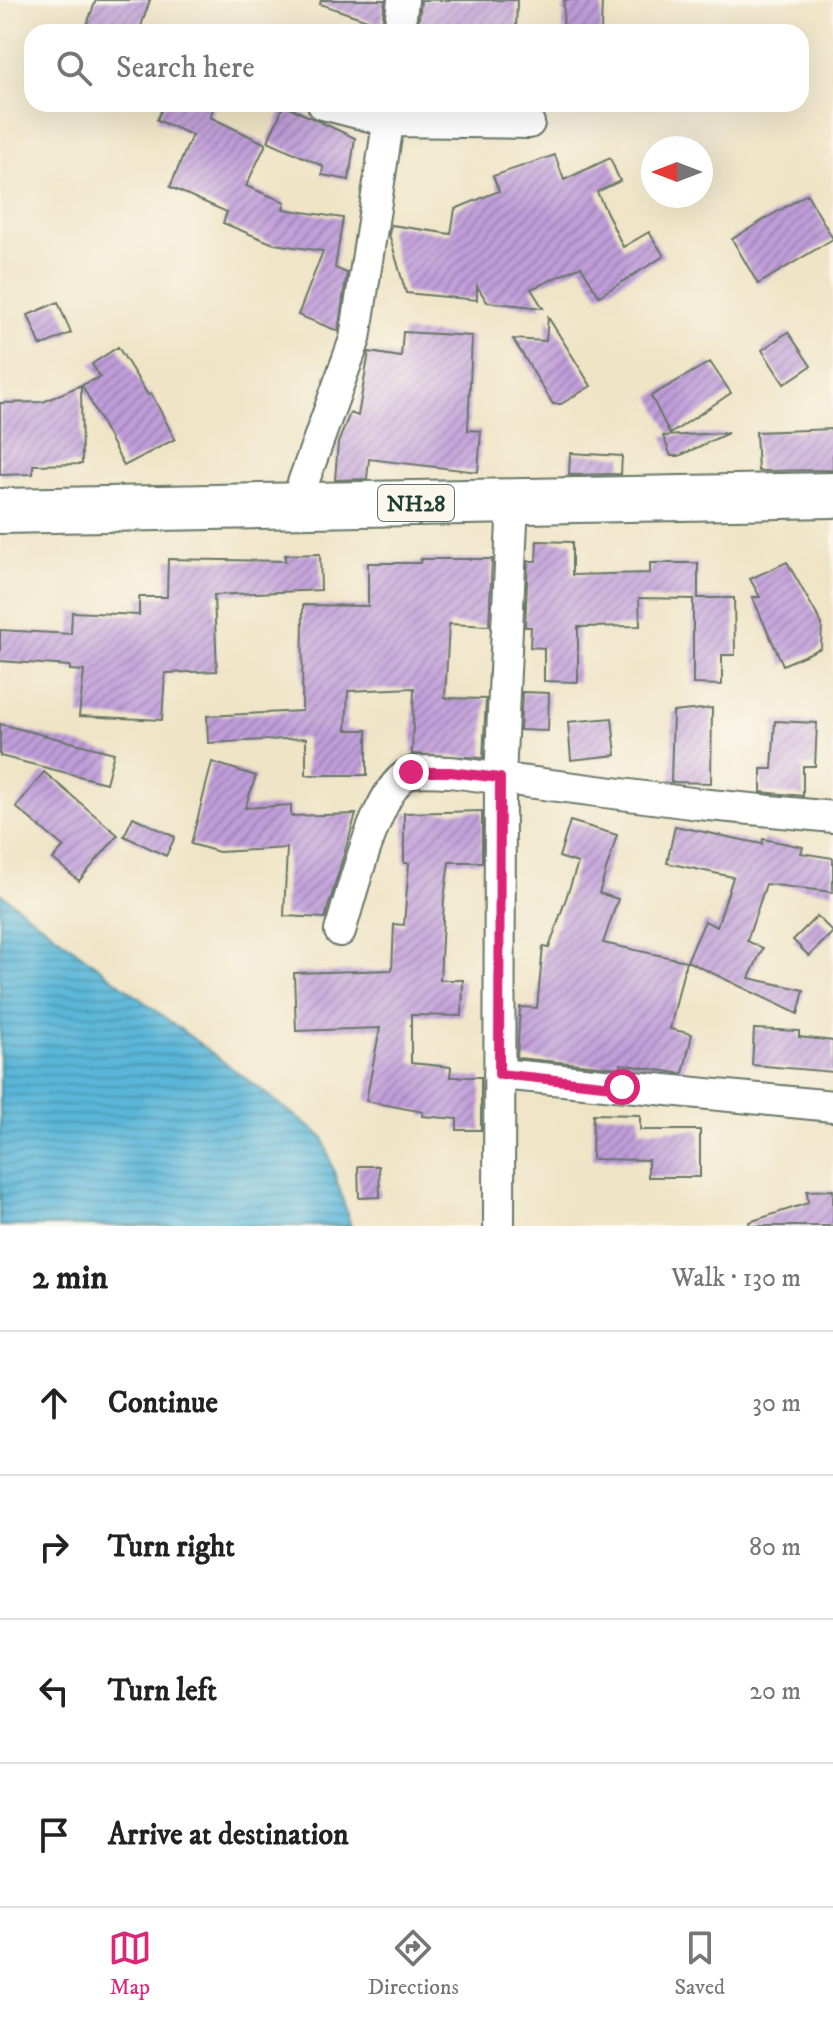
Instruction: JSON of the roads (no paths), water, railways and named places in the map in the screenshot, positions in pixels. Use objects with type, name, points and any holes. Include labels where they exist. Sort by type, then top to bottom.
[{"type":"highway","name":"NH28","points":[[0,511],[833,495]]},
{"type":"street","points":[[400,24],[403,0]]},
{"type":"street","points":[[295,505],[355,339],[390,112],[529,123]]},
{"type":"street","points":[[499,1226],[500,778],[513,501]]},
{"type":"street","points":[[340,931],[374,825],[393,788],[411,772],[450,772],[833,817]]},
{"type":"street","points":[[499,1074],[833,1106]]},
{"type":"water","points":[[0,893],[323,1137],[351,1226],[0,1226]]}]
